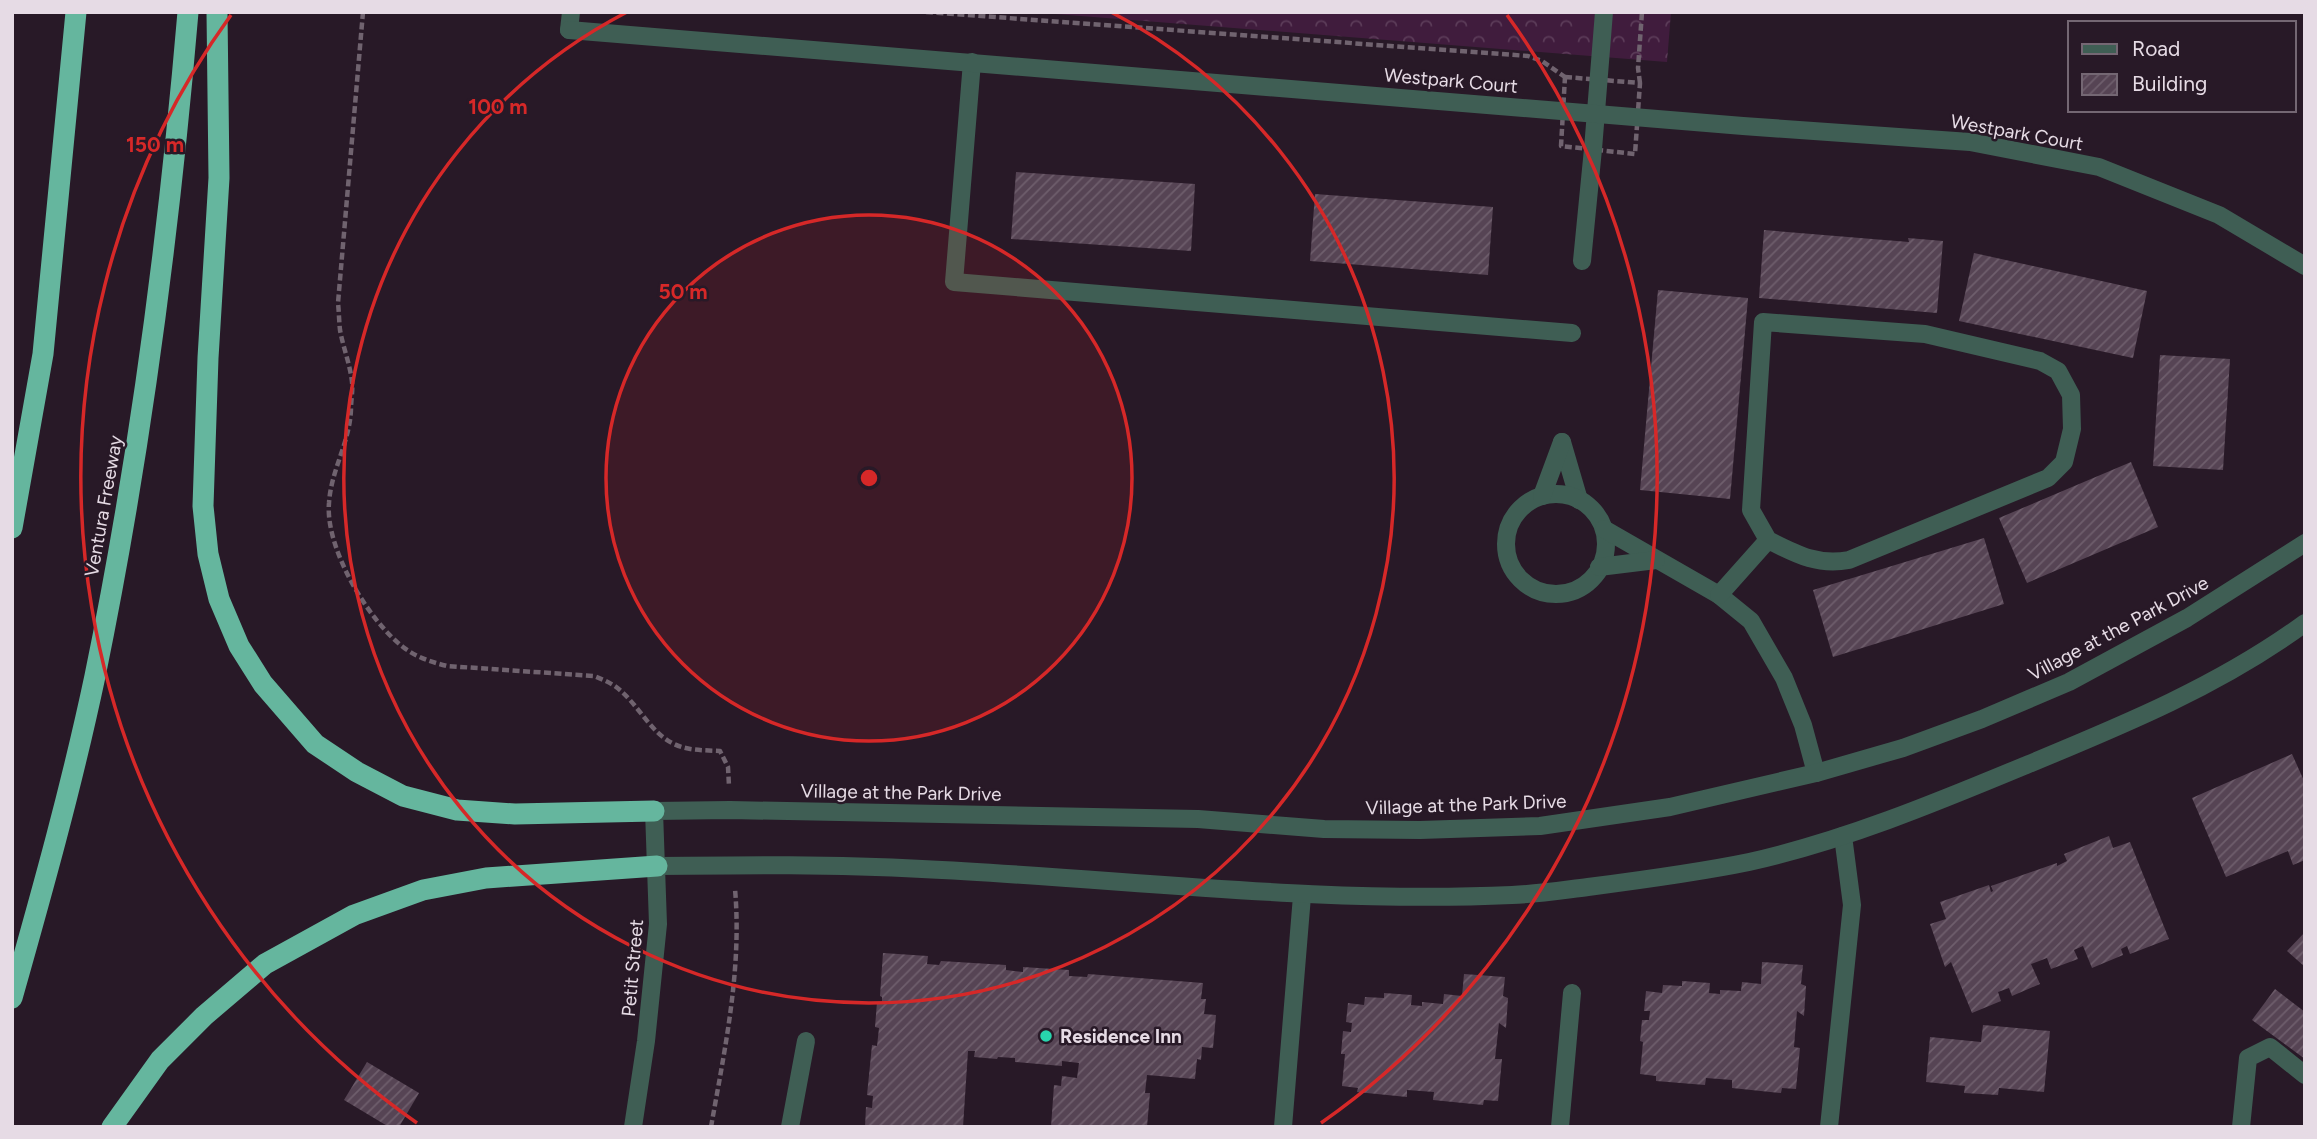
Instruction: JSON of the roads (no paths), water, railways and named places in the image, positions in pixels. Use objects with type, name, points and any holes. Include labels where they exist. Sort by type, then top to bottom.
[{"type":"highway","points":[[12,528],[43,354],[76,12]]},
{"type":"highway","name":"Ventura Freeway","points":[[12,998],[51,862],[94,677],[142,417],[176,150],[188,12]]},
{"type":"highway","points":[[217,12],[219,178],[208,358],[203,506],[208,554],[219,599],[239,646],[263,684],[315,744],[357,772],[403,796],[457,810],[515,814],[654,811]]},
{"type":"highway","points":[[112,1127],[160,1060],[204,1016],[265,964],[354,915],[423,890],[486,878],[657,866]]},
{"type":"street","points":[[1582,261],[1604,12]]},
{"type":"street","name":"Westpark Court","points":[[570,21],[972,62],[1970,142],[2099,167],[2219,215],[2305,266]]},
{"type":"street","points":[[972,62],[954,282],[1572,333]]},
{"type":"street","points":[[1763,322],[1925,334],[2040,361],[2057,371],[2071,395],[2072,429],[2064,462],[2048,478],[1849,559],[1830,563],[1800,556],[1768,540],[1751,510],[1763,322]]},
{"type":"street","points":[[1542,496],[1562,442],[1580,499]]},
{"type":"street","points":[[1561,494],[1580,499],[1595,512],[1604,529],[1606,549],[1599,567],[1587,582],[1570,592],[1561,594],[1532,588],[1511,567],[1506,548],[1508,529],[1518,512],[1533,499],[1561,494]]},
{"type":"street","points":[[1604,529],[1718,595],[1751,621],[1784,678],[1802,724],[1816,774]]},
{"type":"street","points":[[1718,595],[1768,540]]},
{"type":"street","name":"Village at the Park Drive","points":[[654,811],[730,810],[1198,819],[1324,830],[1540,825],[1670,807],[1816,774],[1903,748],[1982,719],[2069,682],[2187,618],[2305,543]]},
{"type":"street","points":[[1599,567],[1656,560]]},
{"type":"street","points":[[657,866],[921,869],[1302,896],[1405,898],[1514,895],[1682,874],[1751,862],[1843,836],[1959,793],[2188,695],[2280,641],[2305,623]]},
{"type":"street","name":"Petit Street","points":[[633,1127],[646,1041],[658,924],[654,811]]},
{"type":"street","points":[[1829,1127],[1852,905],[1843,836]]},
{"type":"street","points":[[1283,1127],[1302,896]]},
{"type":"street","points":[[1560,1127],[1572,993]]},
{"type":"street","points":[[790,1127],[806,1041]]},
{"type":"street","points":[[2241,1127],[2248,1058],[2270,1047],[2305,1075]]},
{"type":"place","name":"Residence Inn","points":[[1046,1036]]}]
